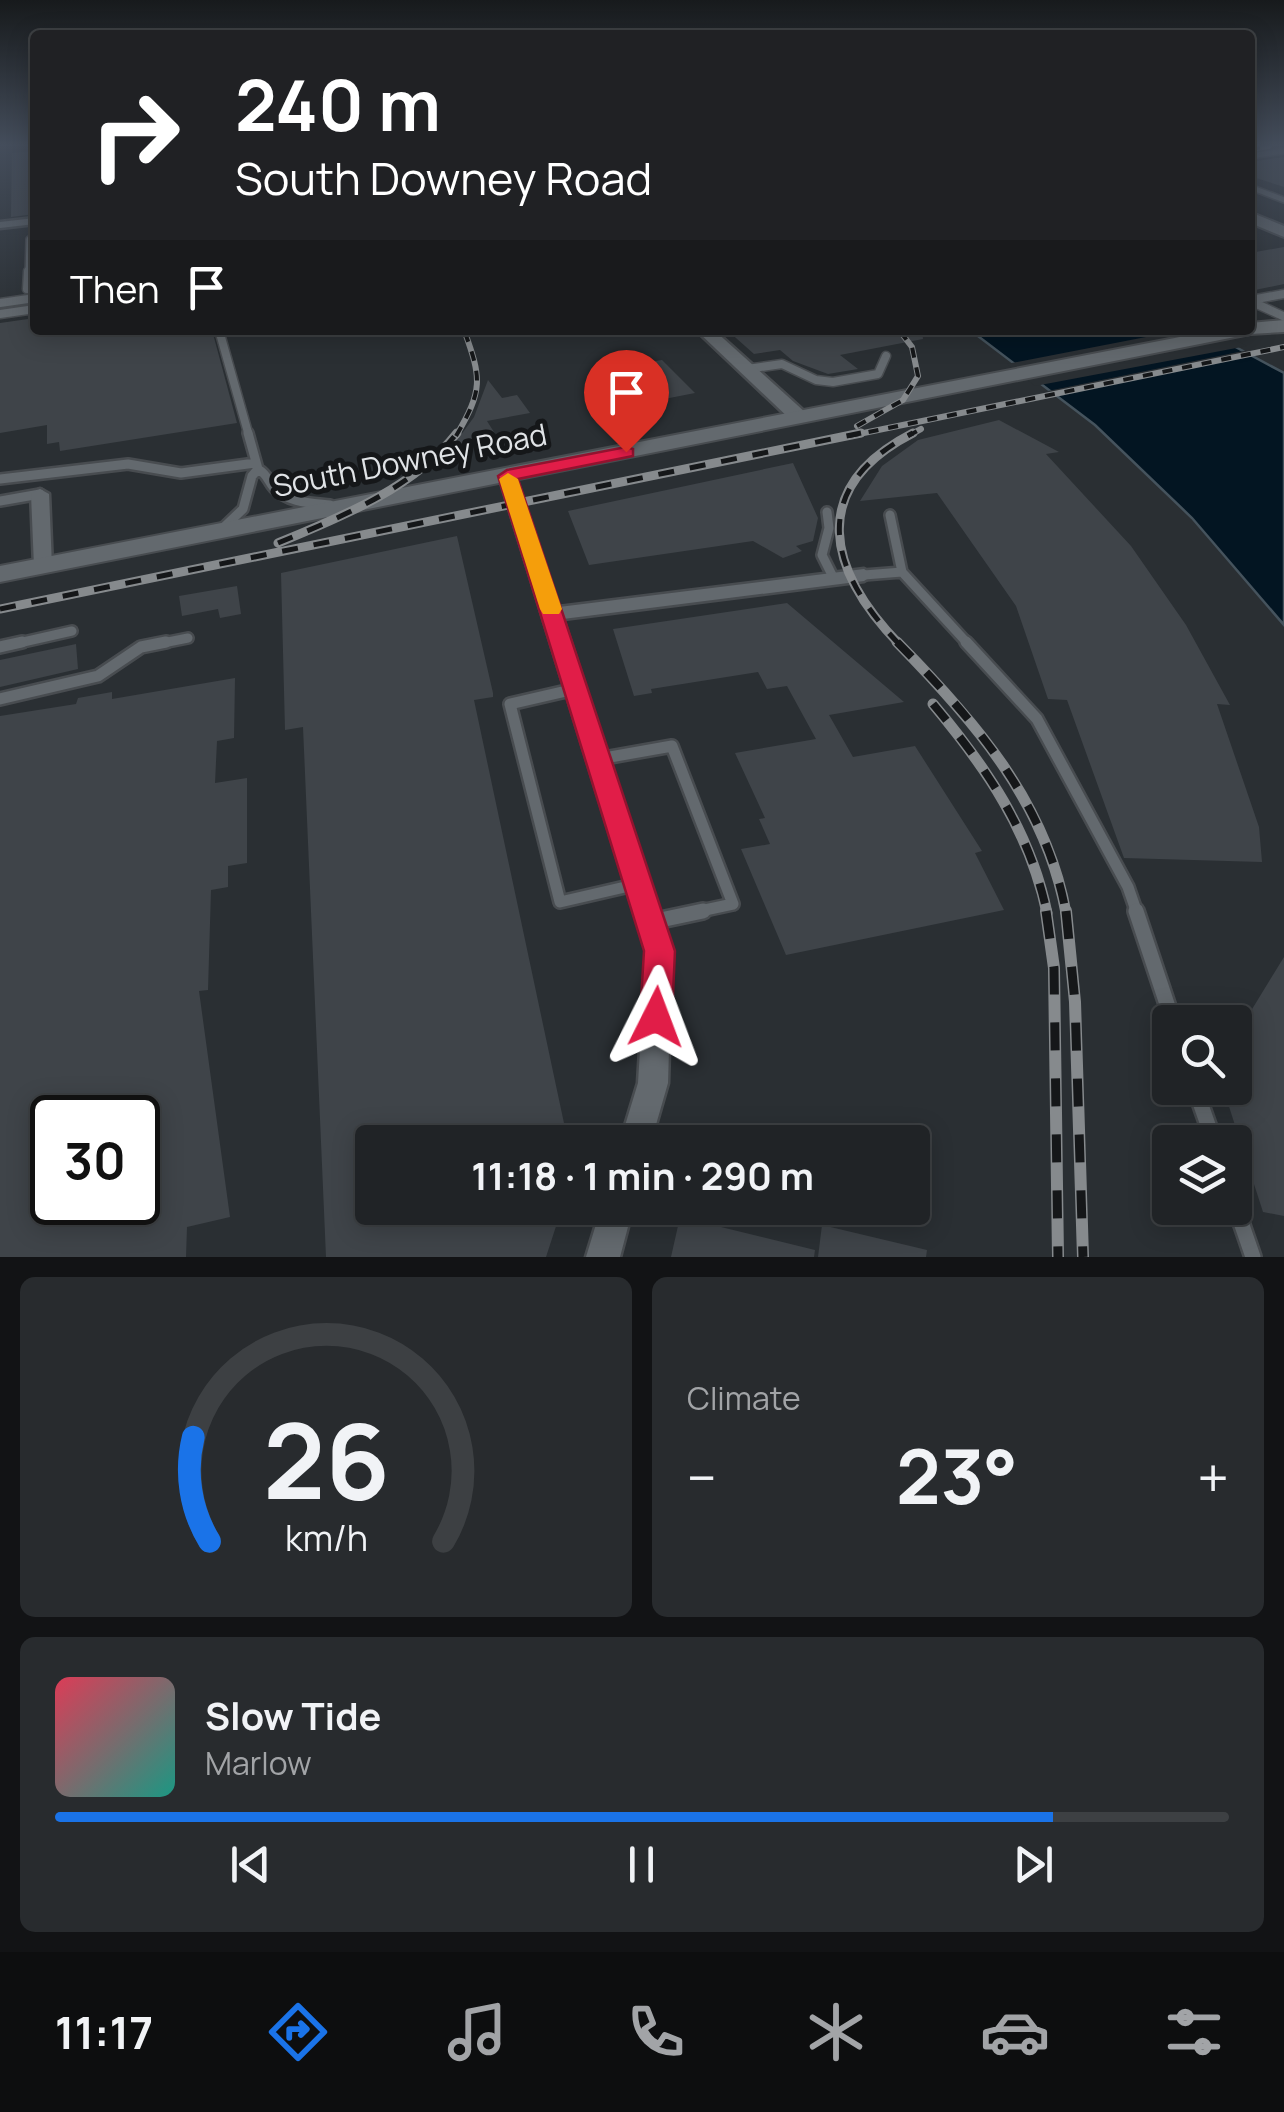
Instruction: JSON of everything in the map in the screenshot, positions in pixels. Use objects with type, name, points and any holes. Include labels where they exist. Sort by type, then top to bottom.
[{"type":"main road","points":[[1255,206],[1284,218]]},
{"type":"main road","points":[[1255,219],[1284,232]]},
{"type":"main road","name":"South Downey Road","points":[[0,574],[1215,335]]},
{"type":"street","points":[[0,225],[30,222]]},
{"type":"street","points":[[710,335],[799,417]]},
{"type":"street","points":[[507,476],[659,951],[652,1083],[641,1125]]},
{"type":"street","points":[[40,494],[43,566]]},
{"type":"street","points":[[552,614],[864,576]]},
{"type":"street","points":[[603,1257],[612,1225]]},
{"type":"lane","points":[[27,289],[30,238]]},
{"type":"lane","points":[[1255,299],[1284,294]]},
{"type":"lane","points":[[0,303],[30,299]]},
{"type":"lane","points":[[0,314],[30,310]]},
{"type":"lane","points":[[220,335],[256,466],[243,509],[221,530]]},
{"type":"lane","points":[[747,369],[782,364],[816,380],[833,382],[878,374],[886,356]]},
{"type":"lane","points":[[0,479],[128,464],[181,473],[256,466],[269,476],[273,487],[296,501],[351,506]]},
{"type":"lane","points":[[0,501],[40,494]]},
{"type":"lane","points":[[827,512],[829,528],[822,555],[834,579]]},
{"type":"lane","points":[[890,515],[902,572],[1037,719],[1128,887],[1167,1005]]},
{"type":"lane","points":[[864,576],[902,572]]},
{"type":"lane","points":[[0,647],[72,630]]},
{"type":"lane","points":[[0,699],[98,676],[141,647],[188,638]]},
{"type":"lane","points":[[576,689],[510,704],[560,902],[638,884]]},
{"type":"lane","points":[[598,759],[672,746],[733,904],[650,922]]},
{"type":"lane","points":[[1242,1225],[1253,1257]]},
{"type":"water","points":[[977,335],[1213,335],[1284,373],[1284,625],[1192,518],[1095,425]]},
{"type":"pier","points":[[1156,335],[1225,335],[1247,346],[1035,386],[1007,364]]},
{"type":"pier","points":[[1253,349],[1261,354],[1049,397],[1043,392]]},
{"type":"building","points":[[11,205],[30,205],[30,215],[11,217]]},
{"type":"building","points":[[1284,247],[1284,284],[1255,290],[1255,252]]},
{"type":"building","points":[[30,319],[30,335],[213,335],[237,423],[60,451],[59,442],[47,444],[47,425],[0,433],[0,323]]},
{"type":"building","points":[[733,335],[923,335],[923,339],[840,355],[858,369],[828,374],[793,361],[780,350],[754,354]]},
{"type":"building","points":[[662,360],[695,393],[644,403],[613,368]]},
{"type":"building","points":[[488,380],[502,398],[517,395],[530,413],[487,421],[499,440],[450,450],[474,417]]},
{"type":"building","points":[[999,420],[1059,452],[1046,454],[1131,546],[1186,625],[1230,705],[1217,704],[1259,827],[1262,862],[1124,858],[1067,700],[1048,699],[1016,606],[937,493],[860,501],[882,466],[918,440]]},
{"type":"building","points":[[793,463],[818,518],[813,541],[796,546],[802,551],[783,558],[753,541],[589,565],[568,511]]},
{"type":"building","points":[[457,536],[493,693],[493,697],[474,700],[564,1125],[355,1125],[355,1225],[556,1225],[546,1257],[326,1257],[303,727],[285,730],[281,573]]},
{"type":"building","points":[[237,586],[241,614],[220,618],[218,609],[182,616],[179,596]]},
{"type":"building","points":[[787,603],[904,702],[829,715],[853,757],[915,746],[982,851],[975,853],[1004,910],[786,955],[741,849],[770,844],[759,819],[765,818],[735,753],[816,739],[787,686],[767,689],[758,672],[651,689],[652,693],[634,696],[613,629]]},
{"type":"building","points":[[76,644],[78,669],[0,687],[0,660]]},
{"type":"building","points":[[235,678],[234,738],[217,741],[215,783],[247,778],[247,863],[228,866],[228,887],[211,890],[208,990],[199,991],[230,1217],[187,1227],[186,1257],[0,1257],[0,716],[76,704],[78,698],[112,692],[112,699]]},
{"type":"building","points":[[1284,957],[1284,1216],[1263,1212],[1252,1178],[1252,1125],[1235,1125],[1228,1105],[1252,1105],[1252,1009]]},
{"type":"building","points":[[678,1225],[713,1225],[815,1250],[814,1257],[671,1257]]},
{"type":"building","points":[[822,1225],[927,1250],[926,1257],[818,1257]]},
{"type":"railway","points":[[456,436],[471,407],[477,384],[466,335]]},
{"type":"railway","points":[[857,426],[903,400],[918,376],[912,347],[903,335]]},
{"type":"railway","points":[[849,436],[1284,347]]},
{"type":"railway","points":[[910,435],[921,429]]},
{"type":"railway","points":[[278,543],[398,485],[420,470],[457,433]]},
{"type":"railway","points":[[0,609],[861,433]]},
{"type":"railway","points":[[900,645],[875,617],[857,588],[844,560],[839,532],[843,505],[856,479],[879,455],[910,435]]},
{"type":"railway","points":[[897,642],[953,702],[1003,765],[1042,835],[1066,913]]},
{"type":"railway","points":[[933,704],[1004,801],[1029,855],[1047,913]]},
{"type":"railway","points":[[1046,911],[1054,968],[1058,1257]]},
{"type":"railway","points":[[1066,911],[1075,1002],[1083,1257]]},
{"type":"slow traffic","points":[[508,479],[551,609]]},
{"type":"route","points":[[626,452],[507,476],[659,951],[656,1017]]}]
